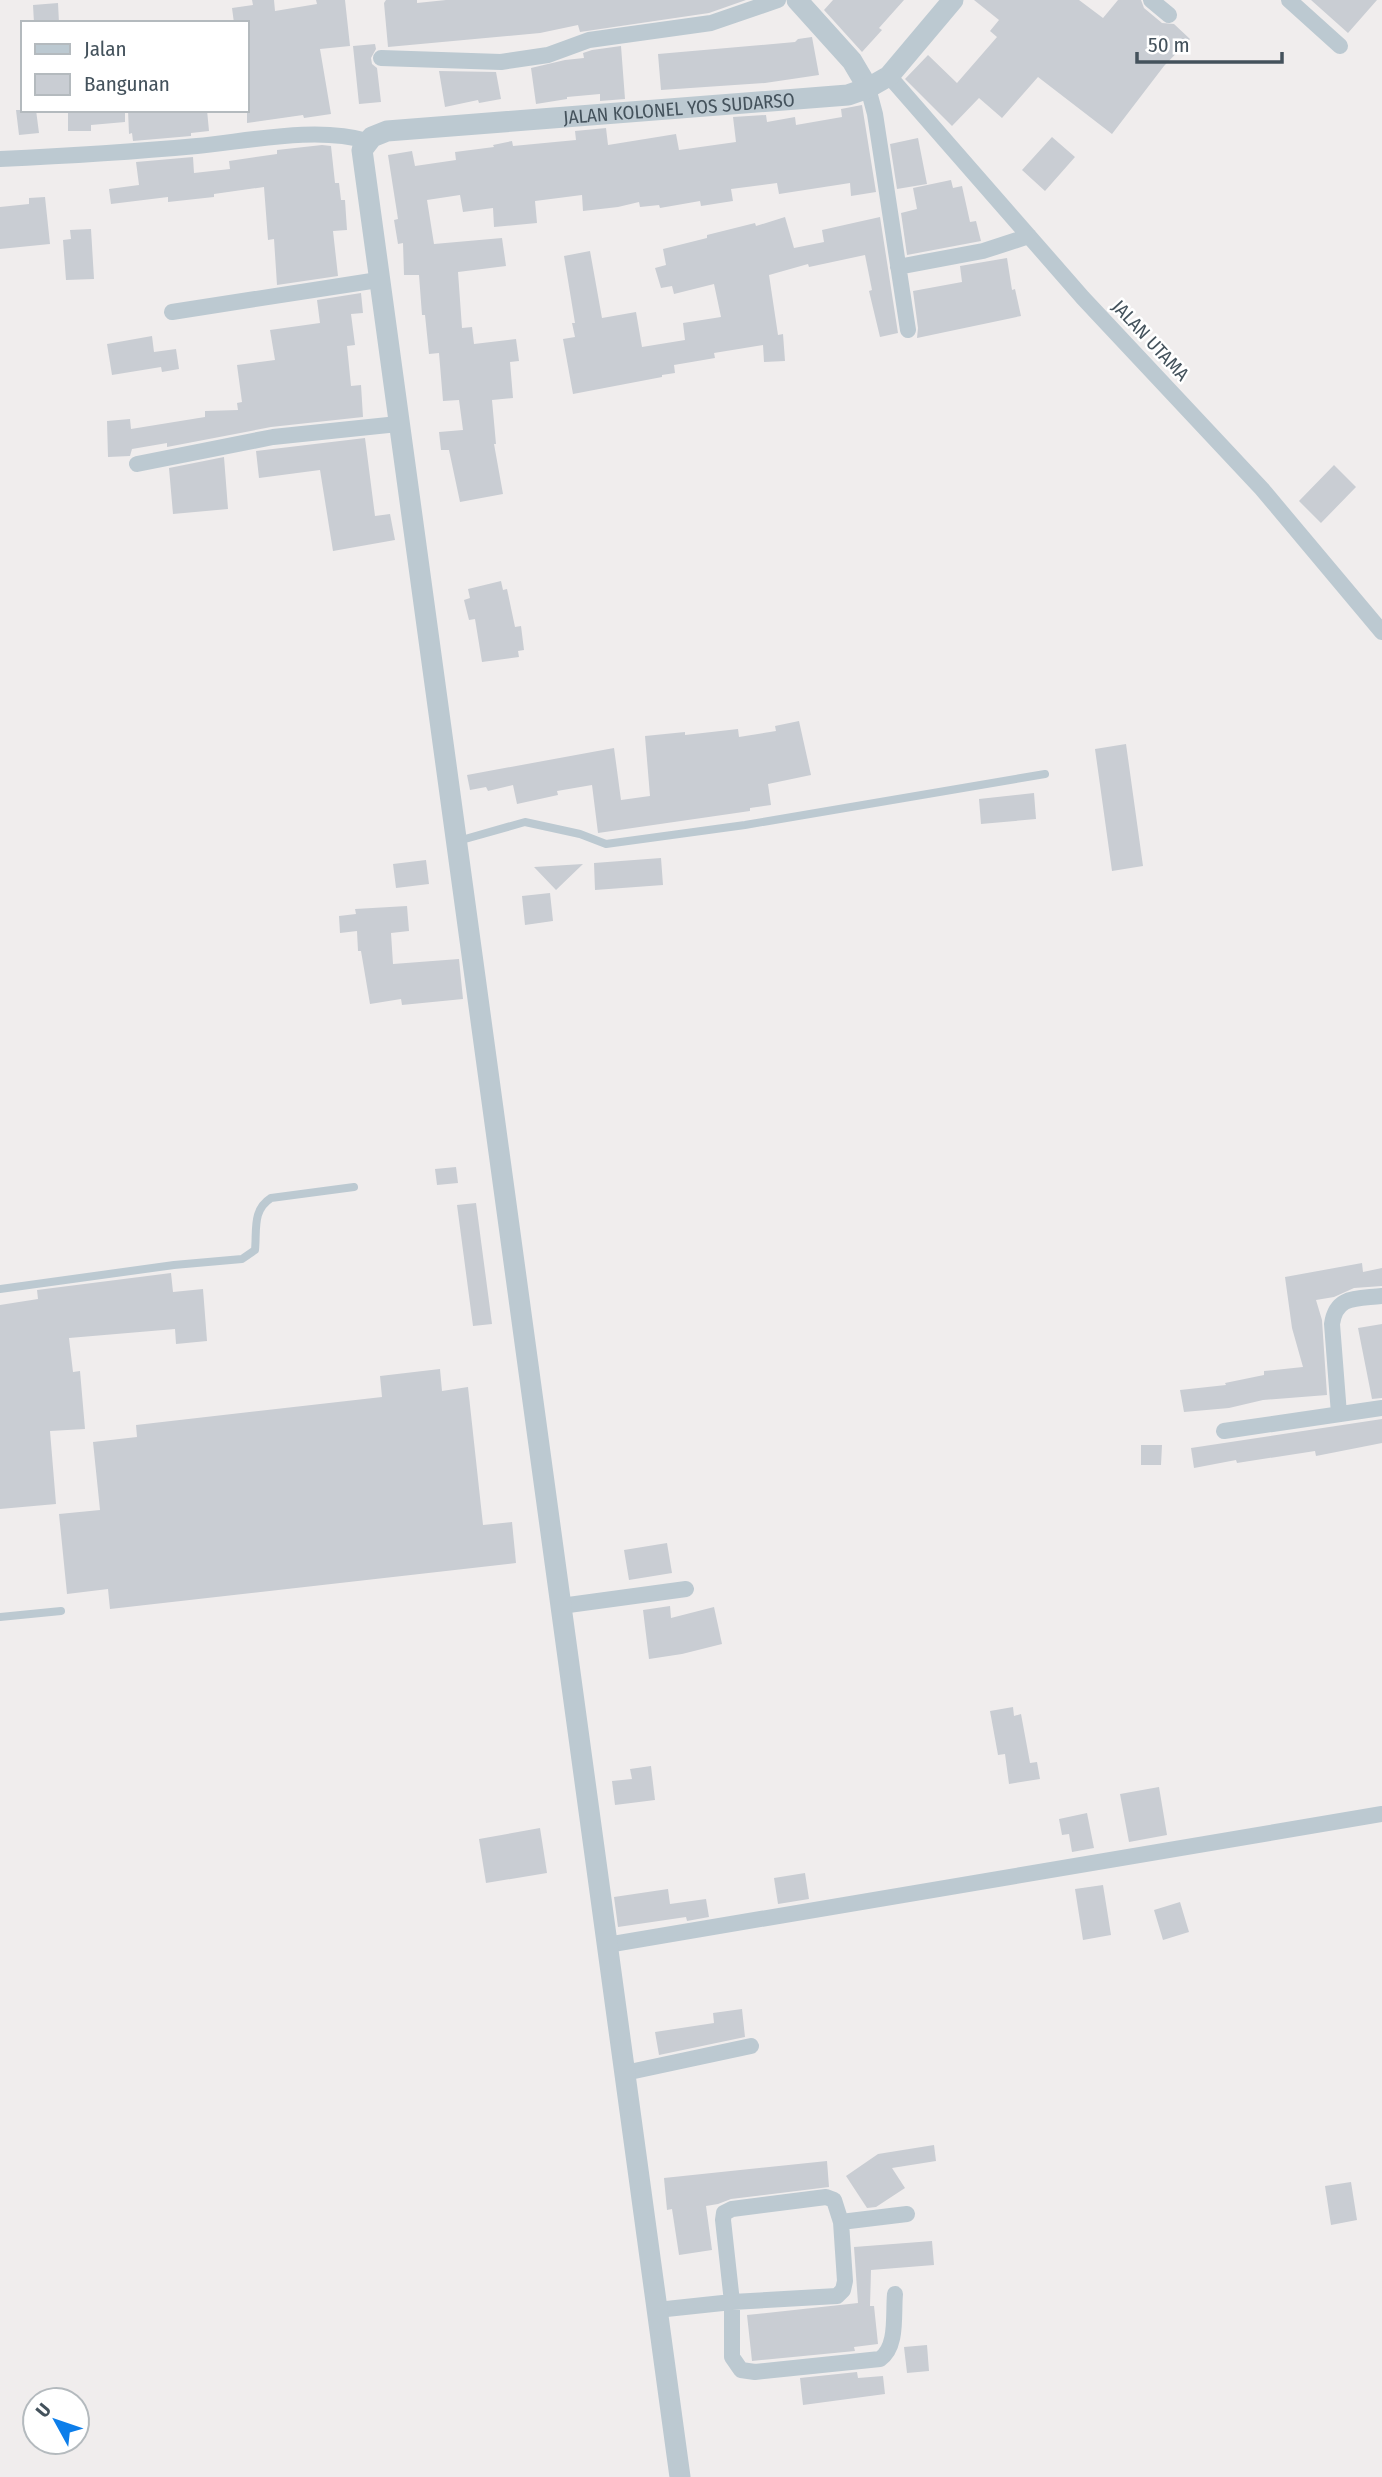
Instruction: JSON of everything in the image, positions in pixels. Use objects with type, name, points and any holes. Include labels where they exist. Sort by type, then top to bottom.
[{"type":"street","points":[[381,58],[501,61],[548,55],[589,40],[711,23],[778,0]]},
{"type":"street","points":[[797,0],[852,61],[868,88],[875,114],[908,330]]},
{"type":"street","name":"JALAN KOLONEL YOS SUDARSO","points":[[367,141],[378,133],[387,131],[835,97],[868,88],[889,76],[953,0]]},
{"type":"street","points":[[1151,0],[1169,15]]},
{"type":"street","points":[[1289,0],[1340,46]]},
{"type":"street","name":"JALAN UTAMA","points":[[889,76],[1083,298],[1262,489],[1382,632]]},
{"type":"street","points":[[0,159],[109,154],[298,136],[341,136],[367,141],[362,157],[378,279],[680,2477]]},
{"type":"street","points":[[898,267],[983,251],[1029,236]]},
{"type":"street","points":[[172,312],[378,279]]},
{"type":"street","points":[[137,464],[273,437],[398,424]]},
{"type":"street","points":[[1339,1414],[1332,1324],[1334,1310],[1342,1302],[1382,1296]]},
{"type":"street","points":[[1224,1431],[1382,1408]]},
{"type":"street","points":[[561,1606],[686,1589]]},
{"type":"street","points":[[607,1945],[1382,1814]]},
{"type":"street","points":[[625,2073],[751,2046]]},
{"type":"street","points":[[657,2309],[732,2302],[837,2296],[843,2290],[845,2281],[841,2222],[834,2200],[826,2197],[732,2208],[724,2213],[732,2302],[732,2357],[741,2370],[755,2372],[880,2359],[887,2354],[891,2343],[895,2294]]},
{"type":"street","points":[[841,2222],[907,2214]]},
{"type":"lane","points":[[456,841],[525,822],[580,834],[606,844],[745,825],[1045,774]]},
{"type":"lane","points":[[0,1289],[174,1265],[242,1259],[255,1250],[258,1211],[262,1204],[271,1198],[354,1187]]},
{"type":"lane","points":[[0,1617],[61,1611]]},
{"type":"building","points":[[252,0],[274,0],[275,11],[317,4],[316,0],[345,0],[350,46],[320,49],[331,114],[247,123],[248,21],[234,21],[232,8],[253,5]]},
{"type":"building","points":[[386,0],[417,0],[417,3],[446,0],[746,0],[709,13],[580,32],[578,25],[540,33],[388,47],[384,3]]},
{"type":"building","points":[[833,0],[904,0],[862,52],[824,10]]},
{"type":"building","points":[[974,0],[1079,0],[1103,18],[1118,0],[1141,0],[1144,8],[1162,23],[1174,24],[1190,39],[1164,66],[1112,134],[1038,77],[1002,118],[979,98],[952,126],[905,79],[928,55],[957,83],[997,37],[990,31],[999,20]]},
{"type":"building","points":[[1311,0],[1377,0],[1348,33]]},
{"type":"building","points":[[58,3],[59,21],[34,21],[33,5]]},
{"type":"building","points":[[812,37],[819,75],[765,83],[661,90],[658,54],[795,42]]},
{"type":"building","points":[[375,44],[376,49],[371,58],[372,64],[377,68],[381,102],[359,104],[353,46]]},
{"type":"building","points":[[621,46],[625,99],[600,101],[600,94],[567,97],[536,104],[531,68],[584,58],[583,53],[592,50]]},
{"type":"building","points":[[439,71],[496,72],[501,99],[479,103],[478,100],[445,107]]},
{"type":"building","points":[[862,105],[876,192],[851,196],[850,183],[779,194],[777,183],[731,189],[733,201],[701,206],[700,201],[660,208],[659,205],[640,207],[639,202],[583,211],[582,195],[535,201],[537,223],[494,227],[493,208],[463,212],[460,195],[427,200],[434,244],[502,238],[506,266],[458,272],[462,328],[472,327],[474,344],[516,339],[519,361],[510,362],[513,398],[492,400],[494,444],[503,494],[460,502],[449,450],[441,450],[439,432],[463,430],[459,400],[443,401],[439,353],[429,354],[419,275],[404,275],[403,243],[398,244],[394,220],[398,219],[388,155],[412,151],[415,166],[456,160],[455,152],[494,147],[493,145],[512,141],[513,146],[576,140],[575,131],[606,128],[608,145],[676,134],[679,150],[736,142],[733,117],[766,115],[767,122],[795,117],[796,125],[842,117],[841,109]]},
{"type":"building","points":[[16,110],[36,112],[39,133],[19,135]]},
{"type":"building","points":[[68,112],[125,112],[125,122],[91,125],[91,131],[68,131]]},
{"type":"building","points":[[128,112],[207,112],[209,131],[191,133],[191,136],[133,141],[132,133],[129,134]]},
{"type":"building","points":[[1052,137],[1075,157],[1045,191],[1022,170]]},
{"type":"building","points":[[918,138],[927,184],[897,189],[890,144]]},
{"type":"building","points":[[331,146],[335,183],[339,183],[341,200],[345,200],[347,230],[333,231],[338,276],[277,285],[274,239],[268,240],[264,187],[214,194],[214,197],[168,202],[168,197],[111,204],[109,189],[139,185],[136,162],[193,157],[194,173],[230,169],[229,161],[277,154],[277,150]]},
{"type":"building","points":[[951,180],[953,188],[962,186],[970,222],[976,221],[981,241],[907,255],[901,213],[917,209],[913,188]]},
{"type":"building","points":[[45,197],[50,244],[0,249],[0,207],[29,204],[29,198]]},
{"type":"building","points":[[785,217],[794,248],[824,242],[822,230],[880,217],[898,333],[880,337],[869,291],[872,290],[865,255],[809,267],[808,264],[769,275],[778,335],[783,334],[785,361],[764,362],[763,345],[714,353],[715,358],[674,365],[675,373],[662,377],[573,394],[563,339],[575,337],[572,323],[575,323],[564,256],[590,251],[602,318],[636,312],[642,347],[685,340],[683,323],[721,317],[714,284],[674,294],[672,286],[661,288],[655,268],[666,265],[663,249],[707,238],[707,235],[755,223],[756,226]]},
{"type":"building","points":[[91,229],[94,279],[66,280],[63,240],[71,239],[70,230]]},
{"type":"building","points":[[1007,258],[1012,290],[1015,289],[1021,316],[917,338],[913,291],[962,282],[960,266]]},
{"type":"building","points":[[361,293],[363,313],[351,314],[355,345],[347,346],[351,386],[361,385],[363,417],[271,427],[167,447],[167,443],[132,449],[130,456],[108,457],[107,421],[130,419],[131,429],[205,417],[205,411],[238,410],[237,403],[242,402],[237,365],[275,360],[270,330],[320,323],[317,300]]},
{"type":"building","points":[[152,336],[154,352],[176,349],[179,369],[162,372],[161,367],[112,375],[107,344]]},
{"type":"building","points":[[365,438],[375,516],[390,514],[395,540],[333,551],[320,470],[259,478],[256,451]]},
{"type":"building","points":[[224,457],[228,509],[173,514],[169,468]]},
{"type":"building","points":[[1334,465],[1356,487],[1321,523],[1299,501]]},
{"type":"building","points":[[501,581],[503,590],[507,589],[515,627],[521,626],[524,650],[518,651],[519,657],[482,662],[475,619],[469,620],[464,600],[470,598],[468,589]]},
{"type":"building","points":[[799,721],[811,775],[768,784],[771,805],[750,808],[750,811],[598,833],[592,785],[557,791],[558,795],[517,804],[513,785],[488,791],[486,787],[470,790],[467,775],[614,748],[621,800],[650,796],[645,736],[738,729],[739,737],[776,731],[775,726]]},
{"type":"building","points":[[1126,744],[1143,866],[1112,871],[1095,749]]},
{"type":"building","points":[[1034,793],[1036,819],[981,824],[979,799]]},
{"type":"building","points":[[661,858],[663,885],[595,890],[594,863]]},
{"type":"building","points":[[426,860],[429,884],[396,888],[393,864]]},
{"type":"building","points":[[583,864],[556,890],[534,867]]},
{"type":"building","points":[[550,893],[553,921],[525,925],[522,896]]},
{"type":"building","points":[[407,906],[409,931],[391,933],[393,964],[459,959],[463,999],[402,1005],[401,999],[370,1004],[361,951],[358,951],[357,931],[340,933],[339,916],[356,914],[355,909]]},
{"type":"building","points":[[456,1167],[458,1183],[437,1185],[435,1169]]},
{"type":"building","points":[[476,1203],[492,1324],[473,1326],[457,1205]]},
{"type":"building","points":[[1362,1263],[1363,1272],[1382,1268],[1382,1286],[1354,1288],[1334,1297],[1316,1300],[1322,1320],[1327,1395],[1263,1400],[1229,1408],[1184,1412],[1180,1390],[1226,1385],[1225,1383],[1264,1375],[1264,1371],[1303,1367],[1292,1328],[1285,1277]]},
{"type":"building","points":[[171,1273],[173,1292],[203,1289],[207,1341],[176,1344],[175,1329],[69,1338],[73,1372],[80,1371],[85,1429],[50,1431],[56,1504],[0,1509],[0,1305],[38,1299],[37,1290]]},
{"type":"building","points":[[1382,1324],[1382,1398],[1372,1399],[1358,1328]]},
{"type":"building","points":[[440,1369],[442,1391],[468,1387],[483,1525],[512,1522],[516,1563],[110,1609],[108,1589],[67,1594],[59,1514],[100,1510],[93,1442],[137,1437],[136,1425],[382,1397],[380,1376]]},
{"type":"building","points":[[1382,1419],[1382,1443],[1316,1456],[1315,1451],[1194,1468],[1191,1448]]},
{"type":"building","points":[[1141,1445],[1162,1445],[1161,1465],[1141,1465]]},
{"type":"building","points":[[667,1543],[672,1573],[629,1580],[624,1550]]},
{"type":"building","points":[[670,1606],[671,1618],[714,1607],[722,1644],[649,1659],[643,1610]]},
{"type":"building","points":[[1013,1707],[1014,1716],[1021,1714],[1030,1763],[1037,1762],[1040,1779],[1009,1784],[1005,1754],[998,1755],[990,1711]]},
{"type":"building","points":[[651,1766],[655,1800],[615,1805],[612,1781],[632,1779],[630,1769]]},
{"type":"building","points":[[1159,1787],[1167,1835],[1129,1842],[1120,1794]]},
{"type":"building","points":[[1087,1813],[1094,1848],[1072,1852],[1069,1834],[1062,1835],[1059,1819]]},
{"type":"building","points":[[540,1828],[547,1873],[486,1883],[479,1839]]},
{"type":"building","points":[[805,1873],[809,1899],[778,1904],[774,1878]]},
{"type":"building","points":[[1103,1885],[1111,1935],[1083,1940],[1075,1889]]},
{"type":"building","points":[[668,1889],[670,1904],[706,1899],[709,1917],[687,1921],[686,1917],[618,1927],[614,1897]]},
{"type":"building","points":[[1180,1902],[1189,1932],[1163,1940],[1154,1910]]},
{"type":"building","points":[[742,2009],[745,2037],[659,2055],[655,2032],[714,2023],[713,2013]]},
{"type":"building","points":[[934,2145],[936,2161],[892,2168],[905,2188],[876,2207],[867,2208],[846,2176],[878,2154]]},
{"type":"building","points":[[827,2161],[829,2187],[731,2199],[706,2206],[712,2250],[679,2255],[672,2209],[667,2210],[664,2178]]},
{"type":"building","points":[[1351,2182],[1357,2220],[1331,2225],[1325,2186]]},
{"type":"building","points":[[932,2241],[934,2265],[871,2270],[870,2306],[874,2306],[878,2344],[854,2347],[855,2351],[752,2361],[747,2315],[858,2303],[854,2247]]},
{"type":"building","points":[[927,2345],[929,2371],[907,2373],[904,2347]]},
{"type":"building","points":[[857,2372],[858,2378],[883,2376],[885,2394],[803,2405],[800,2378]]}]
